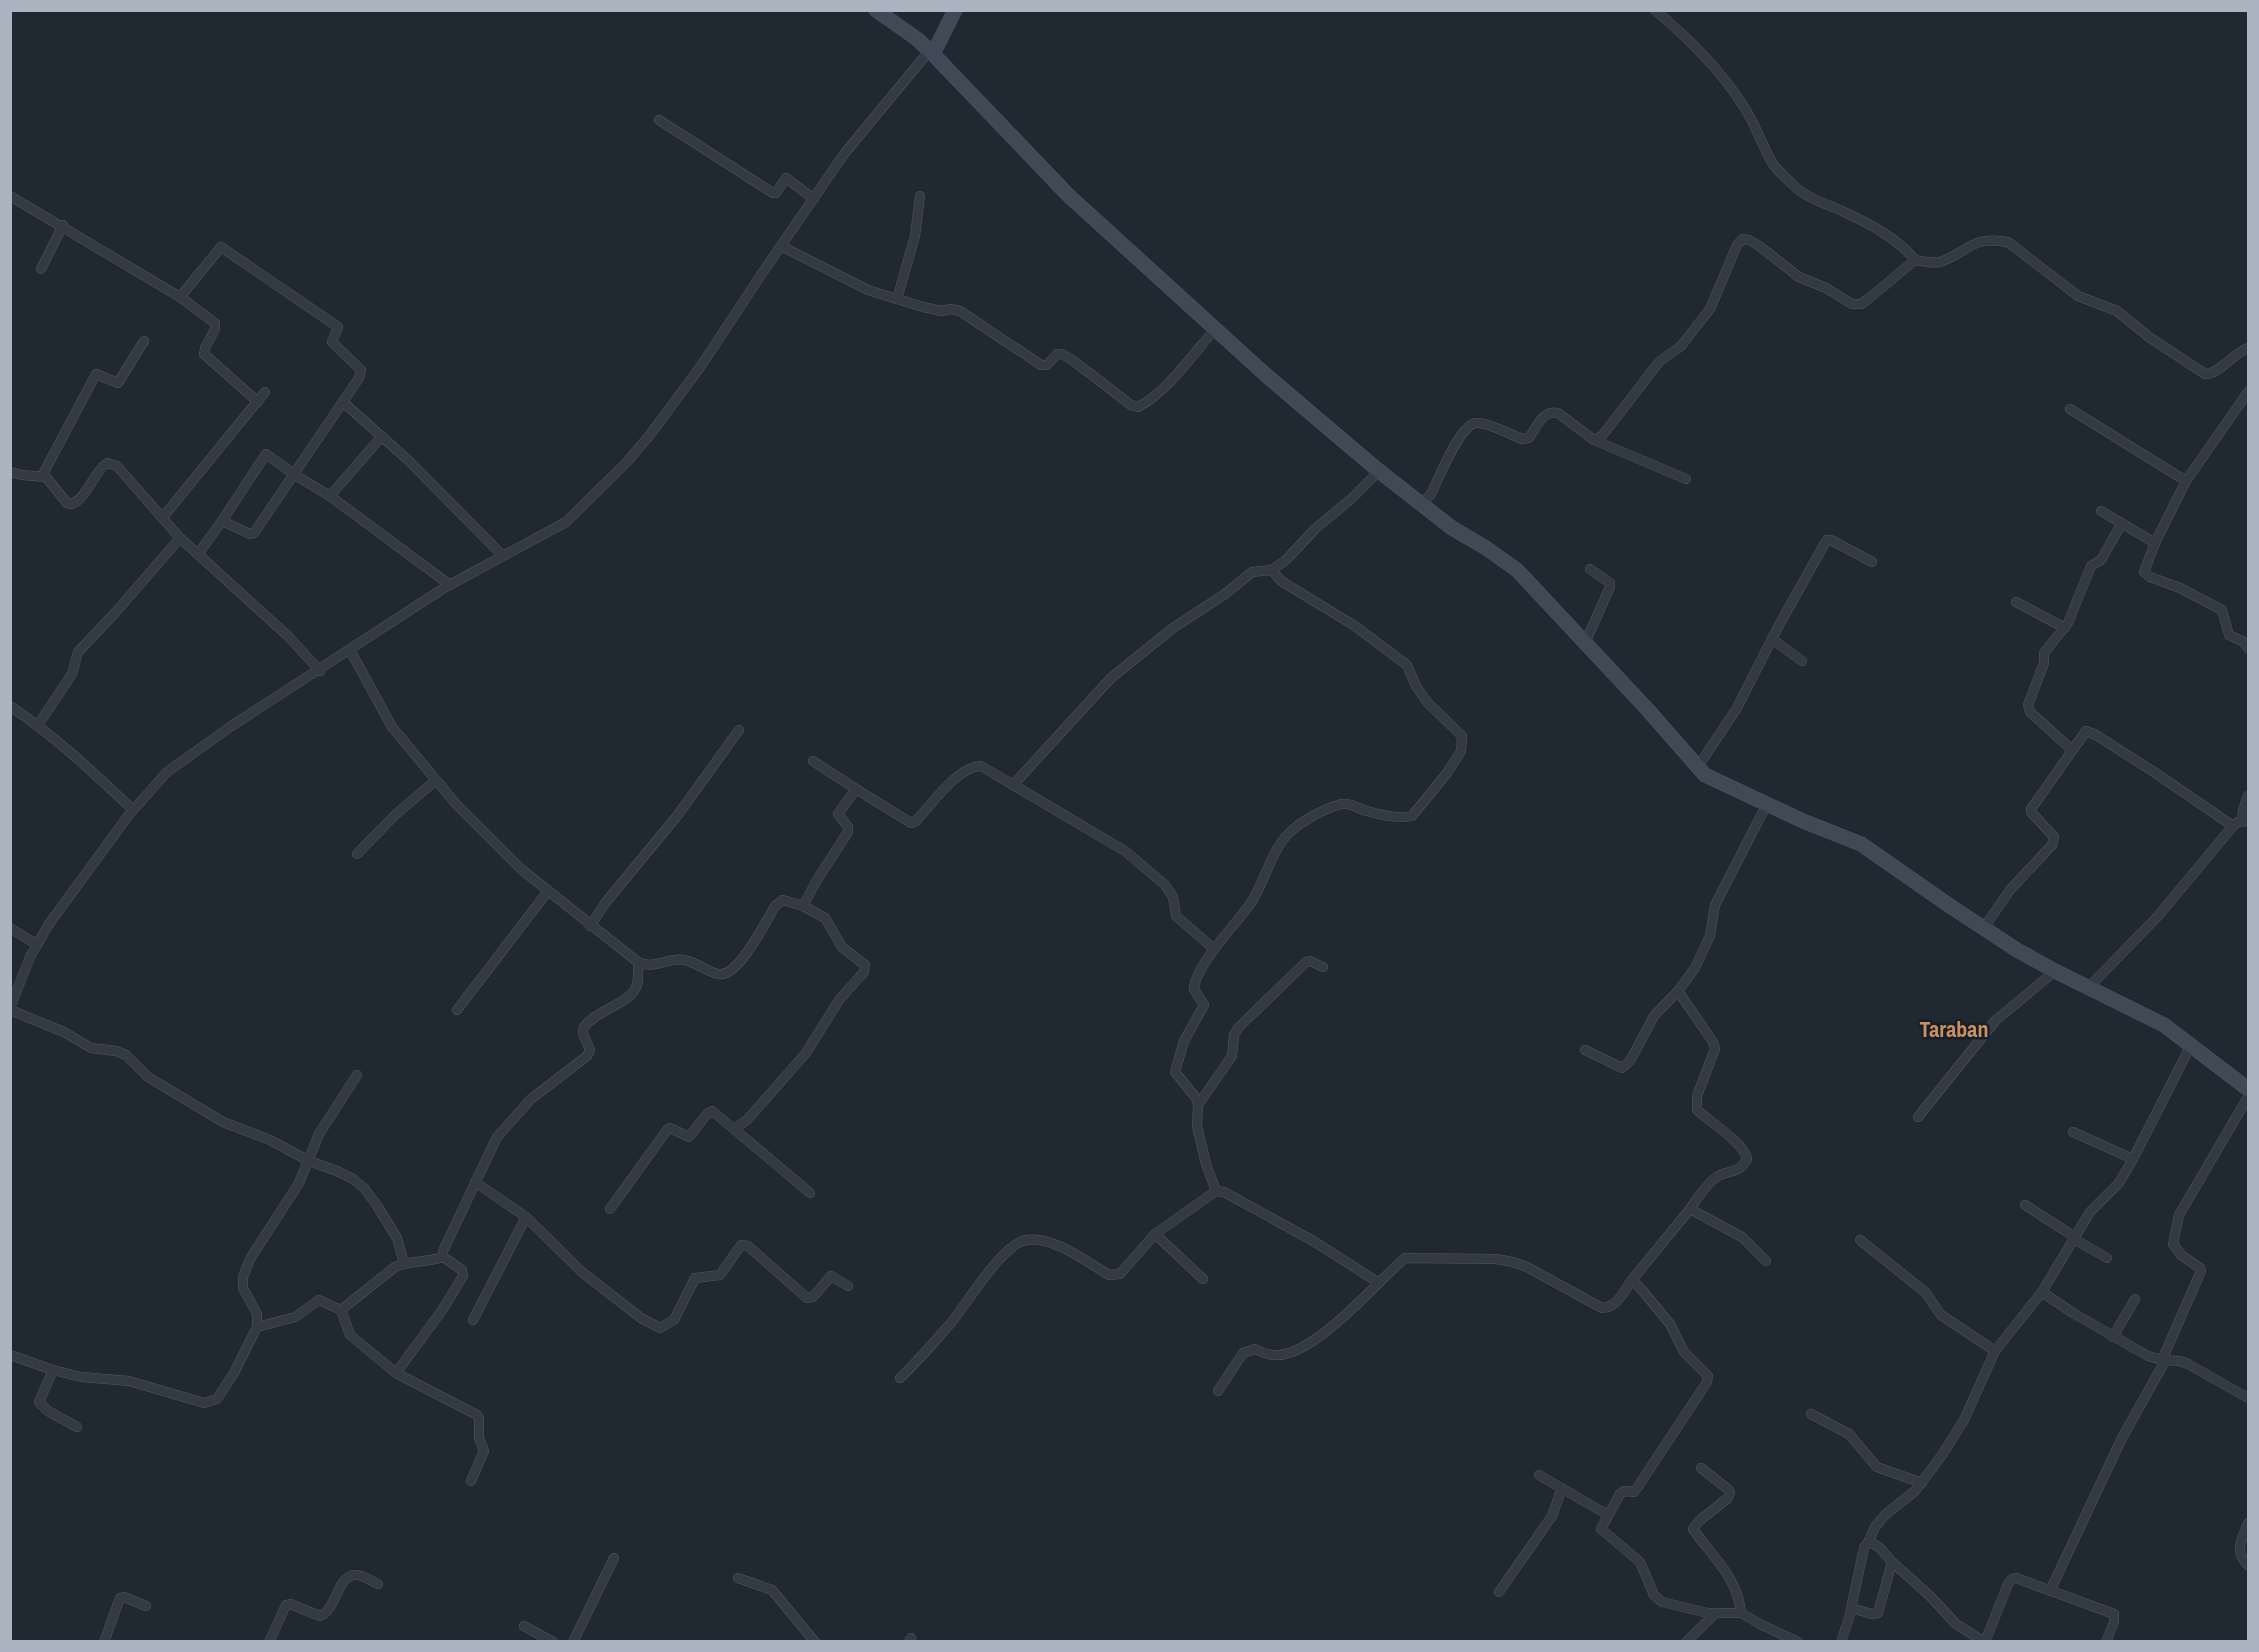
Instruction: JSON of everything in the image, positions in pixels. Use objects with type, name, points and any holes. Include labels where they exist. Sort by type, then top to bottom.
[{"type":"street","points":[[876,10],[932,52],[1068,195],[1267,376],[1421,504],[1452,528],[1517,570],[1648,710],[1705,775],[1861,844],[1983,929],[2055,971],[2164,1025],[2248,1089]]},
{"type":"street","points":[[404,1263],[397,1239],[364,1188],[337,1170],[309,1161],[270,1140],[223,1122],[148,1077],[126,1055],[116,1051],[91,1048],[64,1032],[10,1009],[36,944],[69,895],[133,810],[167,772],[230,727],[450,585],[566,522],[626,463],[701,366],[844,154],[932,52],[955,10]]},
{"type":"street","points":[[1655,10],[1686,36],[1723,77],[1745,108],[1774,165],[1794,186],[1816,201],[1859,219],[1889,235],[1915,260],[1939,262],[1977,242],[1994,239],[2008,242],[2078,296],[2117,311],[2149,337],[2205,374],[2212,373],[2248,348]]},
{"type":"street","points":[[659,120],[773,193],[776,193],[786,178],[814,199]]},
{"type":"street","points":[[10,196],[63,225],[180,297],[215,323],[215,329],[204,354],[258,402]]},
{"type":"street","points":[[897,299],[915,236],[920,196]]},
{"type":"street","points":[[41,269],[63,225]]},
{"type":"street","points":[[1594,440],[1606,432],[1659,362],[1680,346],[1710,309],[1737,245],[1743,239],[1758,245],[1799,277],[1818,284],[1852,303],[1860,304],[1868,300],[1915,260]]},
{"type":"street","points":[[781,246],[868,290],[942,311],[951,309],[960,311],[1041,365],[1047,365],[1057,354],[1071,358],[1131,405],[1138,407],[1145,404],[1166,385],[1216,328]]},
{"type":"street","points":[[180,297],[220,247],[223,248],[339,328],[332,342],[361,370],[362,374],[295,475],[252,534],[222,521]]},
{"type":"street","points":[[42,476],[96,374],[118,383],[144,341]]},
{"type":"street","points":[[2248,392],[2186,481],[2144,568],[2145,574],[2180,588],[2222,610],[2229,635],[2244,642],[2248,648]]},
{"type":"street","points":[[163,517],[265,393]]},
{"type":"street","points":[[343,402],[382,436],[503,556]]},
{"type":"street","points":[[2070,409],[2186,481]]},
{"type":"street","points":[[1421,504],[1430,495],[1465,429],[1472,423],[1481,423],[1522,439],[1528,438],[1547,413],[1552,411],[1594,440],[1686,479]]},
{"type":"street","points":[[330,496],[382,436]]},
{"type":"street","points":[[198,554],[266,454],[330,496],[450,585]]},
{"type":"street","points":[[10,472],[22,476],[42,476],[51,482],[67,503],[72,504],[80,498],[101,467],[112,463],[124,472],[180,538],[288,636],[320,670]]},
{"type":"street","points":[[1013,785],[1092,698],[1132,660],[1252,572],[1272,570],[1292,555],[1316,528],[1379,471]]},
{"type":"street","points":[[2102,511],[2155,543]]},
{"type":"street","points":[[2071,749],[2028,708],[2044,663],[2044,653],[2065,628],[2091,566],[2101,560],[2122,523]]},
{"type":"street","points":[[39,725],[72,674],[78,652],[180,538]]},
{"type":"street","points":[[1697,768],[1737,708],[1827,540],[1872,562]]},
{"type":"street","points":[[1585,643],[1610,587],[1610,583],[1590,569]]},
{"type":"street","points":[[1216,1191],[1206,1164],[1197,1126],[1196,1098],[1175,1072],[1187,1035],[1204,1005],[1194,989],[1195,980],[1214,949],[1253,900],[1278,848],[1290,831],[1313,817],[1342,804],[1391,816],[1412,816],[1447,774],[1462,747],[1462,736],[1427,702],[1416,687],[1407,665],[1355,626],[1281,581],[1272,570]]},
{"type":"street","points":[[2016,602],[2065,628]]},
{"type":"street","points":[[1772,639],[1802,661]]},
{"type":"street","points":[[350,650],[392,727],[456,804],[521,869],[639,963],[658,965],[676,959],[685,960],[718,974],[729,973],[743,959],[779,902],[783,900],[803,906],[825,918],[842,947],[865,965],[866,968],[839,1000],[806,1053],[747,1120],[734,1129]]},
{"type":"street","points":[[10,706],[39,725],[133,810]]},
{"type":"street","points":[[590,926],[606,902],[677,816],[739,730]]},
{"type":"street","points":[[1983,929],[2010,890],[2052,845],[2054,837],[2031,812],[2031,809],[2071,749],[2089,731],[2233,826]]},
{"type":"street","points":[[813,761],[911,823],[916,821],[964,771],[974,766],[986,768],[1125,851],[1165,885],[1173,897],[1176,916],[1214,949]]},
{"type":"street","points":[[357,854],[395,815],[435,781]]},
{"type":"street","points":[[803,906],[816,880],[849,832],[849,826],[838,814],[855,789]]},
{"type":"street","points":[[2089,987],[2158,916],[2233,826],[2246,820],[2243,810],[2248,796]]},
{"type":"street","points":[[1585,1050],[1622,1068],[1627,1066],[1654,1016],[1695,968],[1705,950],[1710,936],[1715,905],[1767,804]]},
{"type":"street","points":[[457,1010],[548,891]]},
{"type":"street","points":[[10,928],[36,944]]},
{"type":"street","points":[[1198,1105],[1232,1056],[1234,1035],[1239,1027],[1306,962],[1310,961],[1323,967]]},
{"type":"street","points":[[443,1257],[445,1244],[497,1137],[549,1083],[587,1056],[590,1050],[582,1033],[584,1028],[589,1020],[608,1011],[633,994],[638,984],[639,963]]},
{"type":"street","points":[[1918,1117],[1996,1020],[2055,971]]},
{"type":"street","points":[[1218,1391],[1243,1353],[1255,1349],[1279,1356],[1293,1352],[1332,1326],[1405,1258],[1496,1259],[1513,1262],[1527,1267],[1602,1308],[1615,1304],[1713,1180],[1718,1176],[1740,1169],[1747,1159],[1739,1147],[1697,1110],[1696,1096],[1715,1049],[1713,1042],[1677,991]]},
{"type":"street","points":[[1840,1641],[1851,1608],[1858,1567],[1864,1548],[1875,1527],[1885,1515],[1923,1482],[1964,1420],[1995,1351],[2042,1292],[2090,1212],[2119,1183],[2191,1045]]},
{"type":"street","points":[[10,1355],[81,1377],[129,1382],[204,1402],[210,1402],[223,1393],[257,1328],[257,1314],[243,1288],[243,1277],[250,1259],[298,1183],[319,1134],[357,1075]]},
{"type":"street","points":[[2050,1591],[2122,1438],[2163,1360],[2201,1271],[2177,1251],[2174,1244],[2179,1215],[2248,1097]]},
{"type":"street","points":[[610,1209],[667,1130],[670,1128],[689,1137],[712,1111],[810,1193]]},
{"type":"street","points":[[2073,1131],[2133,1159]]},
{"type":"street","points":[[475,1182],[526,1216],[582,1272],[641,1318],[660,1328],[674,1320],[695,1278],[720,1275],[741,1245],[748,1246],[807,1298],[813,1297],[831,1276],[848,1286]]},
{"type":"street","points":[[900,1378],[951,1322],[1014,1244],[1026,1239],[1054,1243],[1109,1275],[1115,1276],[1120,1274],[1155,1234],[1216,1191],[1224,1192],[1315,1242],[1379,1283]]},
{"type":"street","points":[[2025,1205],[2107,1258]]},
{"type":"street","points":[[1690,1209],[1742,1238],[1766,1262]]},
{"type":"street","points":[[473,1320],[526,1216]]},
{"type":"street","points":[[1155,1234],[1203,1280]]},
{"type":"street","points":[[1860,1240],[1925,1292],[1941,1315],[1995,1351]]},
{"type":"street","points":[[341,1310],[395,1267],[404,1263],[429,1262],[443,1257]]},
{"type":"street","points":[[396,1373],[443,1309],[463,1276],[462,1270],[443,1257]]},
{"type":"street","points":[[1632,1280],[1670,1324],[1684,1352],[1708,1376],[1707,1382],[1688,1413],[1637,1488],[1634,1492],[1622,1491],[1601,1529],[1640,1562],[1650,1587],[1658,1599],[1689,1609],[1716,1613],[1741,1613],[1798,1641]]},
{"type":"street","points":[[2042,1292],[2059,1305],[2148,1356],[2187,1364],[2248,1396]]},
{"type":"street","points":[[2113,1337],[2135,1299]]},
{"type":"street","points":[[257,1328],[295,1317],[320,1300],[341,1310],[350,1335],[396,1373],[477,1414],[480,1427],[479,1438],[484,1451],[471,1482]]},
{"type":"street","points":[[53,1370],[39,1402],[48,1411],[78,1427]]},
{"type":"street","points":[[1811,1414],[1849,1434],[1877,1467],[1923,1482]]},
{"type":"street","points":[[1701,1468],[1730,1493],[1728,1498],[1699,1521],[1693,1529],[1706,1543],[1731,1580],[1741,1613]]},
{"type":"street","points":[[1539,1475],[1608,1515]]},
{"type":"street","points":[[1499,1592],[1552,1516],[1562,1488]]},
{"type":"street","points":[[2248,1522],[2239,1553],[2248,1565]]},
{"type":"street","points":[[1869,1541],[1882,1550],[1956,1624],[1981,1640],[1987,1636],[2012,1579],[2016,1578],[2114,1614],[2114,1622],[2106,1641]]},
{"type":"street","points":[[573,1641],[614,1558]]},
{"type":"street","points":[[1851,1608],[1872,1614],[1878,1613],[1892,1562]]},
{"type":"street","points":[[269,1641],[286,1605],[324,1616],[348,1576],[359,1575],[378,1584]]},
{"type":"street","points":[[738,1578],[772,1590],[815,1641]]},
{"type":"street","points":[[104,1641],[120,1598],[124,1597],[146,1606]]},
{"type":"street","points":[[1686,1641],[1716,1613]]},
{"type":"street","points":[[524,1626],[553,1641]]},
{"type":"district","name":"Taraban","points":[[1954,1029]]}]
